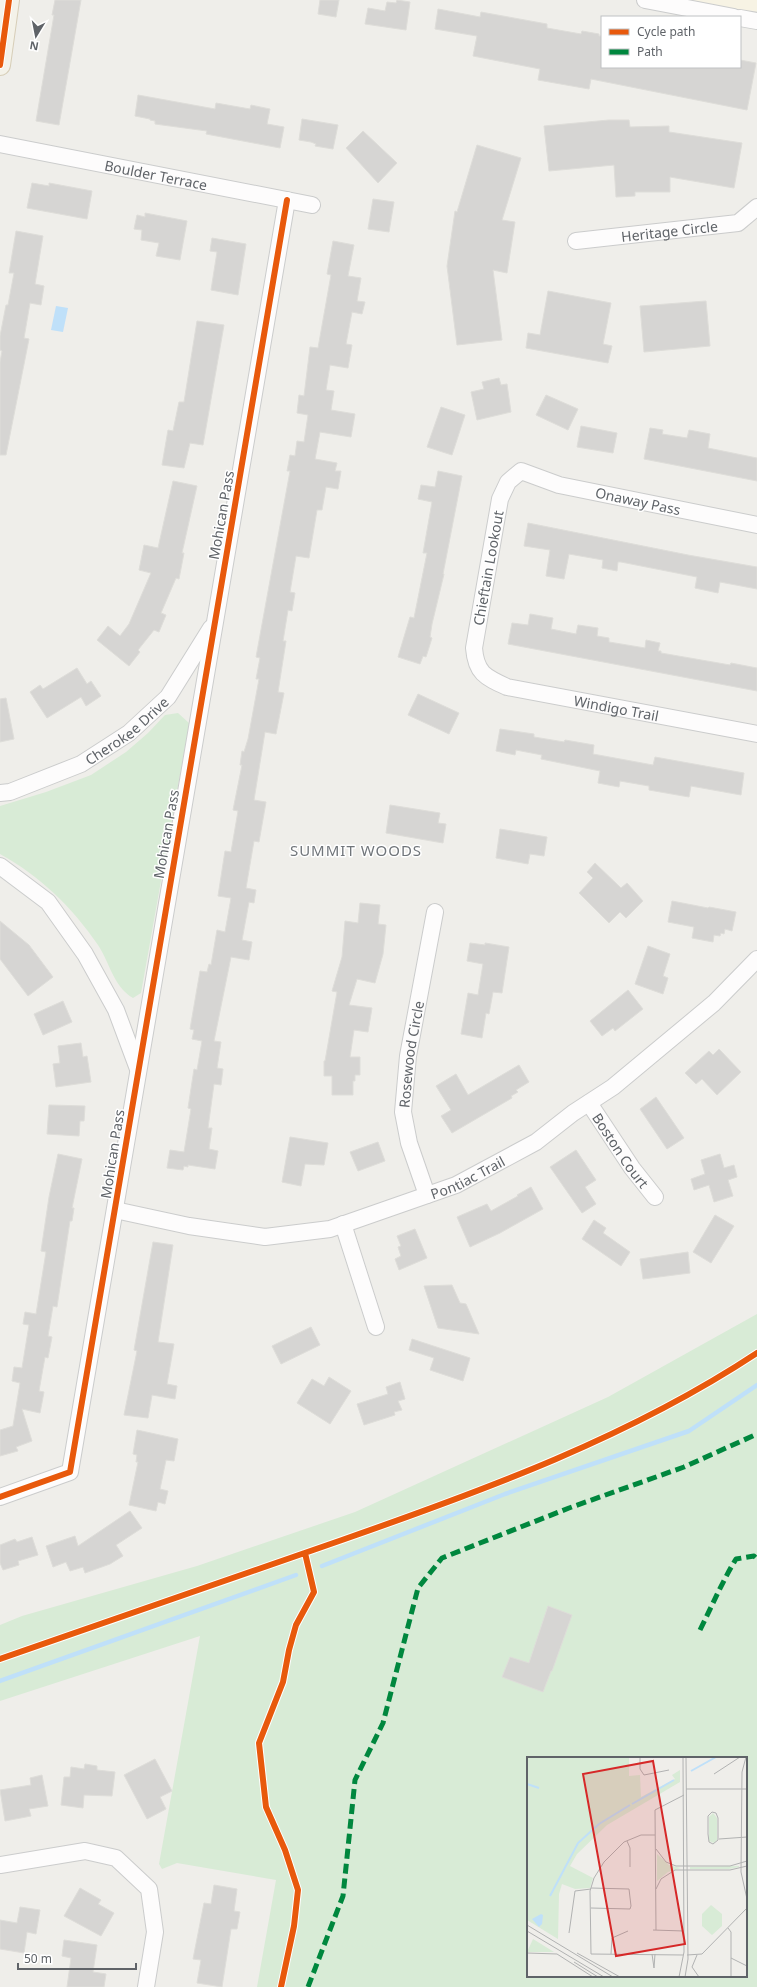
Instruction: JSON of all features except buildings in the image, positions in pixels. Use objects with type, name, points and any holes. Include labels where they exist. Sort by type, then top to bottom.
[{"type":"main road","points":[[0,65],[10,0]]},
{"type":"street","points":[[645,0],[729,16]]},
{"type":"street","points":[[741,18],[757,21]]},
{"type":"street","name":"Boulder Terrace","points":[[0,144],[312,205]]},
{"type":"street","name":"Mohican Pass","points":[[0,1497],[70,1472],[287,200]]},
{"type":"street","name":"Heritage Circle","points":[[576,241],[738,223],[757,207]]},
{"type":"street","name":"Onaway Pass","points":[[521,471],[559,485],[757,525]]},
{"type":"street","name":"Chieftain Lookout","points":[[481,672],[475,662],[474,648],[500,499],[508,482],[521,471]]},
{"type":"street","name":"Cherokee Drive","points":[[0,793],[10,792],[81,764],[129,734],[168,697],[215,622]]},
{"type":"street","name":"Windigo Trail","points":[[481,672],[489,679],[507,687],[757,734]]},
{"type":"street","points":[[0,866],[48,902],[85,954],[116,1010],[138,1070]]},
{"type":"street","name":"Rosewood Circle","points":[[427,1195],[409,1143],[403,1112],[408,1056],[435,912]]},
{"type":"street","name":"Pontiac Trail","points":[[115,1210],[188,1226],[265,1237],[330,1229],[456,1185],[536,1142],[613,1087],[714,1003],[757,959]]},
{"type":"street","name":"Boston Court","points":[[589,1103],[632,1168],[655,1197]]},
{"type":"street","points":[[343,1224],[376,1327]]},
{"type":"street","points":[[0,1865],[85,1851],[116,1858],[149,1890],[155,1932],[146,1987]]},
{"type":"shaded area","points":[[671,0],[757,0],[757,21]]},
{"type":"green space","points":[[178,713],[189,723],[141,993],[133,998],[126,993],[116,981],[98,945],[66,905],[42,882],[0,854],[0,806],[46,792],[91,775],[126,752],[148,733],[165,715]]},
{"type":"green space","points":[[757,1314],[757,1987],[257,1987],[276,1880],[177,1863],[162,1869],[159,1864],[200,1636],[0,1701],[0,1625],[22,1616],[197,1566],[355,1512],[608,1397]]},
{"type":"water","points":[[56,306],[68,308],[63,332],[51,330]]},
{"type":"waterway","points":[[322,1566],[505,1494],[689,1431],[757,1385]]},
{"type":"waterway","points":[[0,1681],[296,1575]]},
{"type":"marked path","points":[[308,1987],[343,1896],[355,1780],[383,1723],[418,1588],[442,1558],[569,1508],[684,1467],[757,1434]]},
{"type":"marked path","points":[[700,1630],[736,1559],[754,1556],[757,1559]]},
{"type":"cycle path","points":[[0,65],[9,0]]},
{"type":"cycle path","points":[[0,1497],[70,1472],[287,200]]},
{"type":"cycle path","points":[[0,1659],[396,1521],[503,1481],[608,1436],[659,1411],[709,1383],[757,1353]]},
{"type":"cycle path","points":[[281,1987],[294,1926],[298,1890],[285,1850],[266,1807],[259,1743],[283,1682],[289,1650],[296,1625],[314,1592],[305,1553]]},
{"type":"district","name":"SUMMIT WOODS","points":[[356,850]]}]
